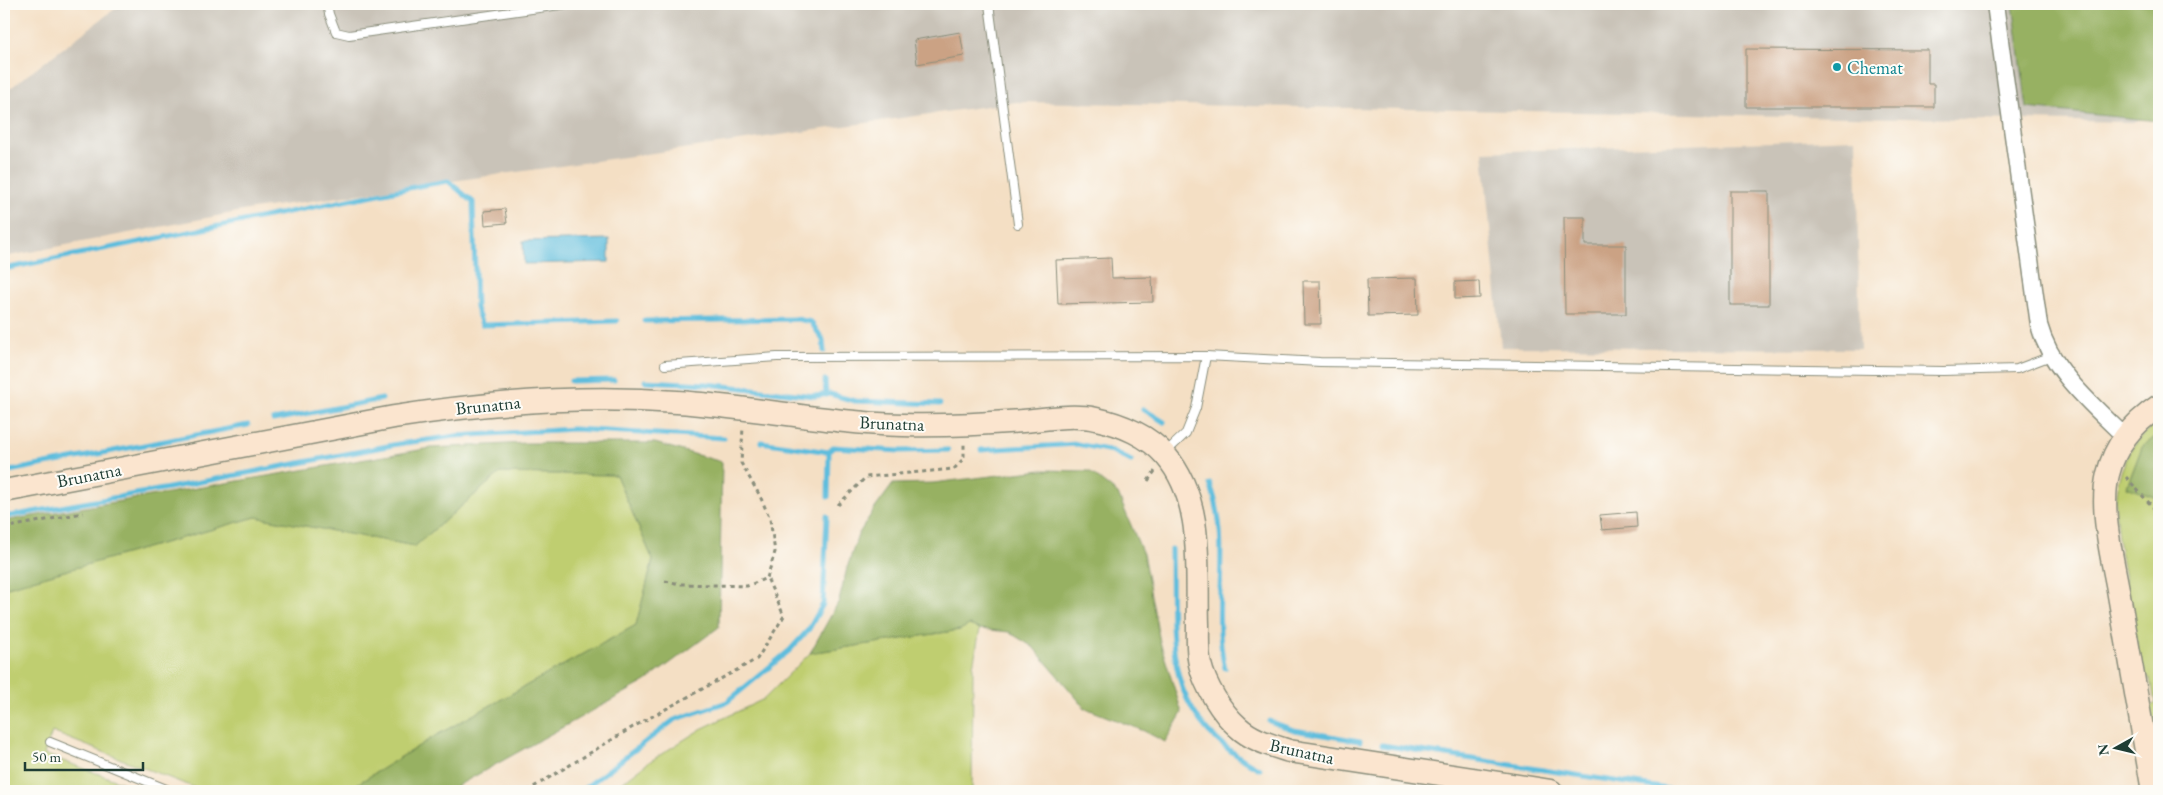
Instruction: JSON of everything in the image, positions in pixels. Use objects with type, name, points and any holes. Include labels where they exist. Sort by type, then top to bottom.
[{"type":"street","points":[[1995,4],[2038,325],[2043,341],[2051,356],[2065,374],[2125,437]]},
{"type":"street","name":"Brunatna","points":[[4,491],[394,417],[520,401],[628,399],[744,409],[854,422],[963,425],[1094,418],[1130,430],[1149,441],[1161,464],[1184,484],[1192,506],[1196,531],[1200,665],[1221,709],[1239,728],[1264,743],[1289,751],[1551,791]]},
{"type":"street","points":[[2153,791],[2107,520],[2106,492],[2112,462],[2125,437],[2140,421],[2159,406]]},
{"type":"lane","points":[[327,4],[336,32],[349,36],[567,4]]},
{"type":"lane","points":[[989,4],[1018,224]]},
{"type":"lane","points":[[1161,464],[1186,433],[1196,408],[1206,356]]},
{"type":"lane","points":[[665,364],[777,357],[1206,356],[1320,362],[1943,372],[2017,369],[2051,356]]},
{"type":"lane","points":[[50,742],[171,791]]},
{"type":"path","points":[[527,791],[633,727],[757,659],[784,616],[767,578],[775,552],[770,519],[760,496],[741,463],[744,409]]},
{"type":"path","points":[[838,505],[866,477],[954,470],[964,458],[963,425]]},
{"type":"path","points":[[2112,462],[2159,514]]},
{"type":"path","points":[[4,528],[83,513]]},
{"type":"path","points":[[665,581],[681,584],[747,586],[767,578]]},
{"type":"shaded area","points":[[2159,4],[2159,114],[2132,122],[1016,102],[253,209],[4,257],[4,93],[120,5]]},
{"type":"shaded area","points":[[1856,139],[1860,349],[1501,347],[1483,152]]},
{"type":"green space","points":[[2013,4],[2159,4],[2159,121],[2027,108]]},
{"type":"green space","points":[[2159,418],[2159,434],[2142,447],[2127,486],[2159,499],[2159,775],[2148,711],[2155,703],[2151,679],[2143,676],[2119,545],[2116,503],[2119,478],[2126,460],[2140,438]]},
{"type":"green space","points":[[2159,434],[2159,499],[2127,487],[2142,447]]},
{"type":"green space","points":[[526,443],[655,443],[722,462],[719,627],[646,681],[448,791],[346,791],[435,736],[636,625],[653,560],[616,475],[500,473],[415,546],[256,517],[4,588],[4,521],[431,448]]},
{"type":"green space","points":[[1042,470],[1089,471],[1118,494],[1143,554],[1160,642],[1182,713],[1165,742],[1144,731],[1085,708],[1033,647],[1009,632],[980,629],[969,625],[960,630],[810,653],[839,601],[858,535],[893,484],[933,483]]},
{"type":"green space","points":[[500,473],[616,475],[653,560],[636,625],[435,736],[346,791],[203,791],[52,732],[44,754],[145,791],[4,791],[4,588],[256,517],[415,546]]},
{"type":"green space","points":[[969,625],[980,629],[973,666],[972,791],[611,791],[649,762],[701,729],[764,699],[810,653],[960,630]]},
{"type":"water","points":[[609,239],[609,262],[524,264],[523,241]]},
{"type":"building","points":[[960,32],[964,56],[917,64],[914,40]]},
{"type":"building","name":"Chemat","points":[[1746,49],[1928,50],[1928,84],[1934,84],[1934,107],[1746,107]]},
{"type":"building","points":[[1730,191],[1769,191],[1769,305],[1730,305]]},
{"type":"building","points":[[505,209],[507,223],[485,225],[484,211]]},
{"type":"building","points":[[1564,217],[1585,217],[1585,245],[1626,245],[1626,314],[1565,314]]},
{"type":"building","points":[[1111,258],[1112,278],[1152,277],[1153,302],[1058,304],[1056,260]]},
{"type":"building","points":[[1417,278],[1418,315],[1368,316],[1367,279]]},
{"type":"building","points":[[1303,281],[1320,281],[1321,324],[1304,324]]},
{"type":"building","points":[[1479,281],[1480,298],[1455,299],[1455,282]]},
{"type":"building","points":[[1636,512],[1637,527],[1602,530],[1600,515]]},
{"type":"waterway","points":[[4,269],[448,181],[473,202],[476,308],[482,325],[617,321]]},
{"type":"waterway","points":[[644,321],[797,319],[811,322],[823,340],[824,351]]},
{"type":"waterway","points":[[571,381],[614,380]]},
{"type":"waterway","points":[[825,380],[826,395]]},
{"type":"waterway","points":[[645,381],[707,384],[815,396],[830,394],[855,401],[940,404]]},
{"type":"waterway","points":[[273,420],[382,399]]},
{"type":"waterway","points":[[1143,409],[1164,422]]},
{"type":"waterway","points":[[4,472],[248,425]]},
{"type":"waterway","points":[[4,517],[169,488],[398,444],[456,436],[574,429],[724,438]]},
{"type":"waterway","points":[[761,442],[829,452]]},
{"type":"waterway","points":[[981,450],[1077,444],[1112,451],[1131,461]]},
{"type":"waterway","points":[[828,497],[829,452],[833,447],[900,451],[948,450]]},
{"type":"waterway","points":[[1210,484],[1217,506],[1220,529],[1220,622],[1225,668]]},
{"type":"waterway","points":[[581,791],[674,720],[727,702],[790,650],[809,629],[823,604],[827,516]]},
{"type":"waterway","points":[[1171,549],[1174,648],[1179,676],[1188,702],[1204,726],[1228,749],[1260,769]]},
{"type":"waterway","points":[[1269,721],[1294,730],[1360,741]]},
{"type":"waterway","points":[[1382,745],[1680,791]]},
{"type":"place","name":"Chemat","points":[[1837,67]]}]
